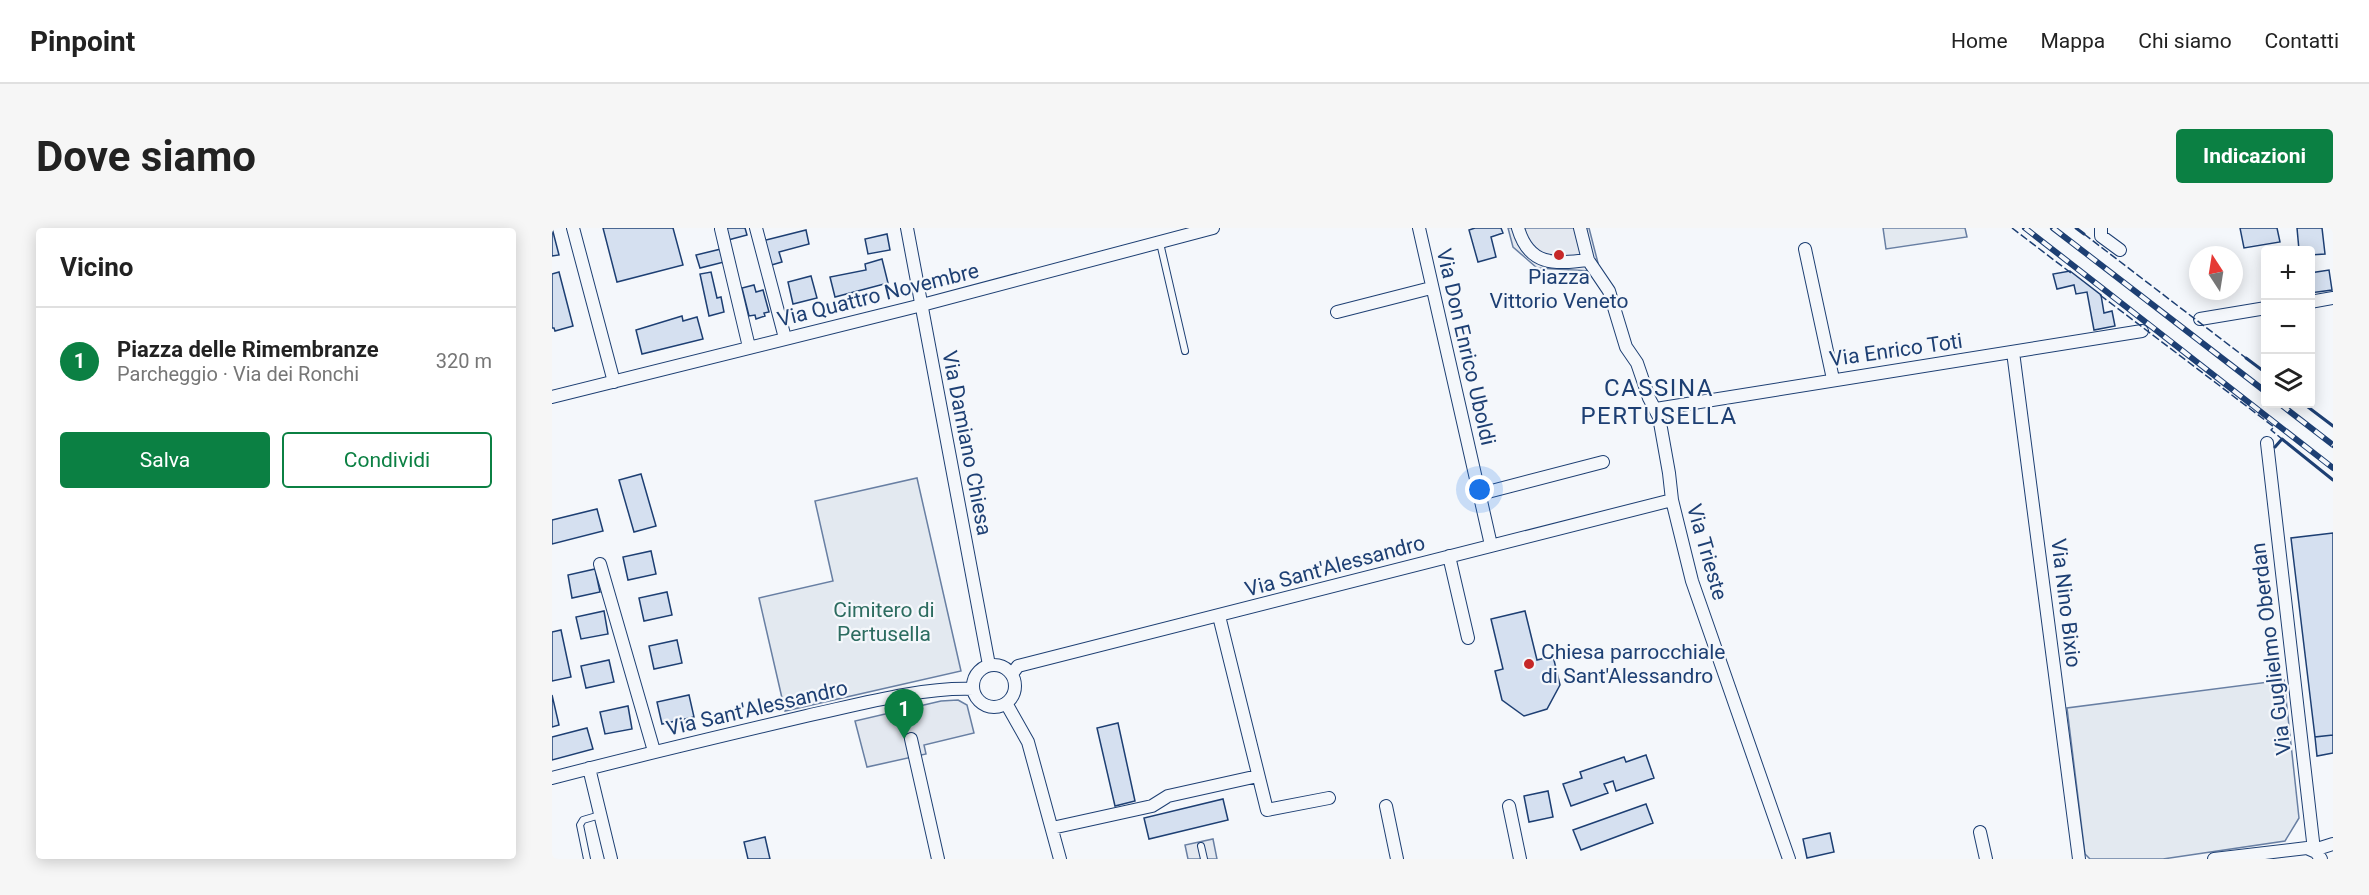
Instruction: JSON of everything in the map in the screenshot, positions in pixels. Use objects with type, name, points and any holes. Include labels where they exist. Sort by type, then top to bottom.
[{"type":"street","points":[[573,228],[614,382]]},
{"type":"street","points":[[756,228],[785,338]]},
{"type":"street","name":"Via Damiano Chiesa","points":[[906,228],[989,665]]},
{"type":"street","name":"Via Quattro Novembre","points":[[552,397],[922,305],[1213,228]]},
{"type":"street","name":"Via Don Enrico Uboldi","points":[[1419,228],[1491,545]]},
{"type":"street","points":[[1518,228],[1523,244],[1536,257],[1553,262],[1588,260],[1580,228]]},
{"type":"street","points":[[2101,228],[2102,236],[2120,250]]},
{"type":"street","points":[[721,229],[749,347]]},
{"type":"street","points":[[1805,249],[1833,379]]},
{"type":"street","name":"Via Trieste","points":[[1588,260],[1609,291],[1626,347],[1637,363],[1648,398],[1656,409],[1670,473],[1672,500],[1692,580],[1790,859]]},
{"type":"street","points":[[1337,312],[1431,288]]},
{"type":"street","points":[[2315,301],[2333,298]]},
{"type":"street","points":[[2200,318],[2261,309]]},
{"type":"street","name":"Via Enrico Toti","points":[[1656,409],[2142,331]]},
{"type":"street","name":"Via Nino Bixio","points":[[2013,352],[2079,859]]},
{"type":"street","name":"Via Guglielmo Oberdan","points":[[2267,443],[2318,855]]},
{"type":"street","points":[[1480,494],[1604,462]]},
{"type":"street","name":"Via Sant'Alessandro","points":[[1012,674],[1018,666],[1672,500]]},
{"type":"street","points":[[1449,556],[1468,638]]},
{"type":"street","points":[[600,564],[654,751]]},
{"type":"street","points":[[1219,616],[1267,810],[1329,798]]},
{"type":"street","points":[[989,665],[1000,665],[1012,674],[1015,687],[1013,695],[1006,703],[994,707],[987,706],[976,697],[973,689],[975,675],[982,668],[989,665]]},
{"type":"street","name":"Via Sant'Alessandro","points":[[552,778],[654,751],[866,703],[955,688],[973,689]]},
{"type":"street","points":[[1006,703],[1028,742],[1060,859]]},
{"type":"street","points":[[911,739],[938,859]]},
{"type":"street","points":[[589,768],[611,859]]},
{"type":"street","points":[[1052,828],[1152,806],[1168,796],[1258,776]]},
{"type":"street","points":[[1386,806],[1397,859]]},
{"type":"street","points":[[1509,806],[1520,859]]},
{"type":"street","points":[[1980,832],[1986,859]]},
{"type":"street","points":[[2214,859],[2302,848],[2318,855],[2333,844]]},
{"type":"lane","points":[[1160,242],[1185,351]]},
{"type":"lane","points":[[587,859],[580,825],[583,820],[600,816]]},
{"type":"lane","points":[[1201,846],[1204,859]]},
{"type":"green space","points":[[1883,228],[1965,228],[1967,237],[1886,249]]},
{"type":"green space","name":"Cimitero di Pertusella","points":[[917,478],[961,671],[785,711],[759,598],[833,581],[815,501]]},
{"type":"green space","points":[[2284,680],[2299,818],[2285,841],[2163,859],[2090,859],[2085,854],[2067,708]]},
{"type":"shaded area","name":"Piazza Vittorio Veneto","points":[[1508,228],[1589,228],[1598,263],[1590,271],[1537,268],[1513,247]]},
{"type":"shaded area","points":[[958,700],[967,705],[974,733],[924,745],[926,754],[867,767],[855,721],[941,701]]},
{"type":"shaded area","points":[[1213,839],[1217,859],[1188,859],[1185,845]]},
{"type":"building","points":[[552,228],[559,255],[552,256]]},
{"type":"building","points":[[603,228],[673,228],[683,265],[617,282]]},
{"type":"building","points":[[725,228],[745,228],[747,235],[728,240]]},
{"type":"building","points":[[1501,228],[1503,233],[1491,237],[1496,257],[1478,262],[1469,230]]},
{"type":"building","points":[[2240,228],[2277,228],[2280,242],[2244,248]]},
{"type":"building","points":[[2297,228],[2322,228],[2325,254],[2315,255],[2315,246],[2299,246]]},
{"type":"building","points":[[806,230],[809,244],[779,252],[782,262],[768,266],[762,241]]},
{"type":"building","points":[[887,234],[890,250],[868,254],[865,239]]},
{"type":"building","points":[[721,249],[724,262],[700,268],[696,255]]},
{"type":"building","points":[[882,259],[888,283],[835,297],[830,277],[866,270],[865,264]]},
{"type":"building","points":[[2329,270],[2332,290],[2315,292],[2315,272]]},
{"type":"building","points":[[2070,271],[2101,295],[2104,313],[2112,311],[2115,326],[2094,330],[2087,292],[2076,294],[2074,285],[2057,289],[2053,274]]},
{"type":"building","points":[[559,272],[573,326],[555,331],[552,328],[552,274]]},
{"type":"building","points":[[711,272],[717,298],[721,297],[724,312],[709,316],[700,274]]},
{"type":"building","points":[[811,276],[817,298],[793,304],[788,282]]},
{"type":"building","points":[[754,285],[756,292],[763,290],[769,312],[756,319],[755,315],[749,316],[742,288]]},
{"type":"building","points":[[682,316],[683,321],[697,317],[703,339],[642,354],[636,330]]},
{"type":"building","points":[[641,474],[656,526],[634,532],[619,480]]},
{"type":"building","points":[[597,509],[603,531],[552,544],[552,520]]},
{"type":"building","points":[[2333,533],[2333,735],[2315,737],[2291,538]]},
{"type":"building","points":[[651,551],[656,574],[628,580],[623,557]]},
{"type":"building","points":[[595,569],[600,592],[572,598],[568,575]]},
{"type":"building","points":[[667,592],[672,615],[644,621],[639,598]]},
{"type":"building","points":[[604,611],[608,634],[581,639],[576,617]]},
{"type":"building","name":"Chiesa parrocchiale di Sant'Alessandro","points":[[1525,611],[1537,660],[1553,656],[1560,685],[1547,709],[1524,716],[1502,700],[1495,671],[1503,669],[1491,619]]},
{"type":"building","points":[[561,630],[571,677],[552,681],[552,632]]},
{"type":"building","points":[[677,640],[682,663],[654,669],[649,646]]},
{"type":"building","points":[[609,660],[614,682],[586,688],[581,666]]},
{"type":"building","points":[[552,695],[559,725],[552,727]]},
{"type":"building","points":[[689,695],[694,717],[662,724],[657,702]]},
{"type":"building","points":[[628,706],[632,729],[605,734],[600,712]]},
{"type":"building","points":[[1118,723],[1135,801],[1115,806],[1097,728]]},
{"type":"building","points":[[587,728],[593,749],[552,760],[552,737]]},
{"type":"building","points":[[2333,735],[2333,753],[2317,756],[2315,737]]},
{"type":"building","points":[[1646,755],[1654,778],[1616,791],[1613,781],[1604,784],[1608,793],[1571,806],[1563,784],[1582,778],[1580,772],[1624,757],[1626,762]]},
{"type":"building","points":[[1548,791],[1553,817],[1529,822],[1524,796]]},
{"type":"building","points":[[1223,799],[1228,820],[1149,839],[1144,818]]},
{"type":"building","points":[[1646,804],[1653,823],[1581,850],[1573,830]]},
{"type":"building","points":[[1830,833],[1834,852],[1807,858],[1803,839]]},
{"type":"building","points":[[765,837],[770,859],[748,859],[744,842]]},
{"type":"railway","points":[[2025,228],[2333,468]]},
{"type":"railway","points":[[2053,228],[2261,388]]},
{"type":"railway","points":[[2285,408],[2333,445]]},
{"type":"fence","points":[[2012,228],[2071,273]]},
{"type":"fence","points":[[2084,234],[2246,358]]},
{"type":"fence","points":[[2100,295],[2274,427],[2271,430],[2282,439]]},
{"type":"wall","points":[[2076,228],[2084,234]]},
{"type":"wall","points":[[2246,358],[2261,369]]},
{"type":"wall","points":[[2309,408],[2333,426]]},
{"type":"wall","points":[[2275,447],[2282,439],[2333,480]]},
{"type":"place","name":"Piazza Vittorio Veneto","points":[[1559,255]]},
{"type":"place","name":"Chiesa parrocchiale di Sant'Alessandro","points":[[1529,664]]},
{"type":"place","name":"Piazza delle Rimembranze","points":[[904,739]]},
{"type":"district","name":"CASSINA PERTUSELLA","points":[[1659,402]]}]
